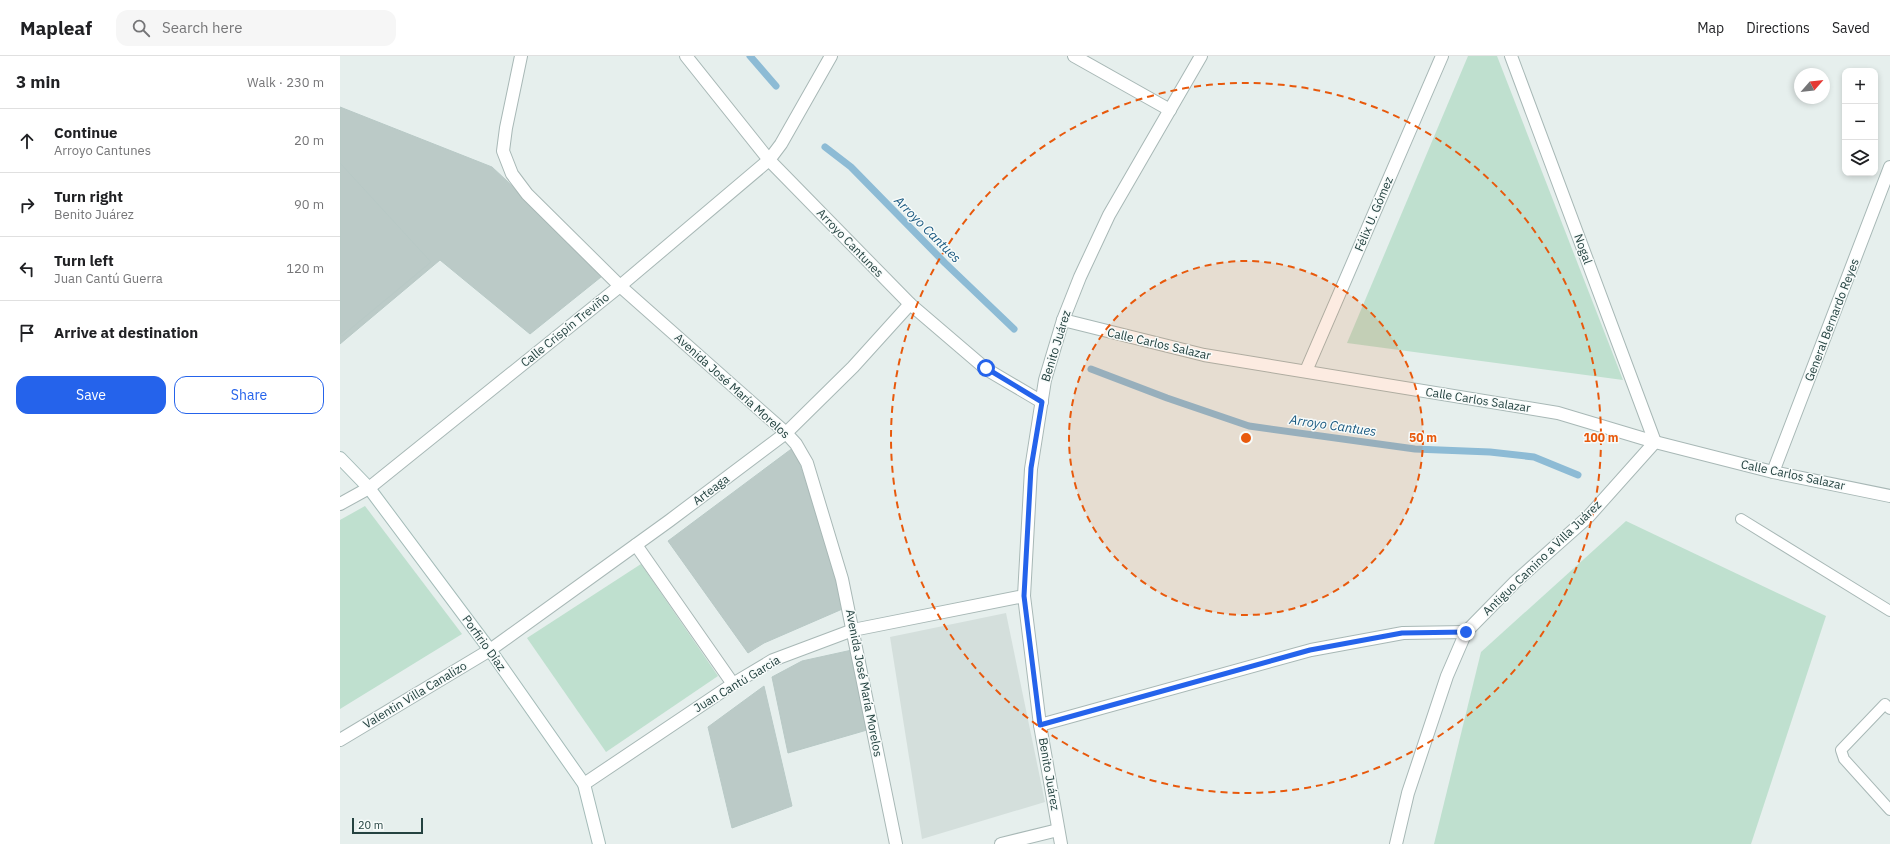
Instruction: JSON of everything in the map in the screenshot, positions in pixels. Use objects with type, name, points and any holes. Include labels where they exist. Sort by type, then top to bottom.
[{"type":"street","name":"Avenida José María Morelos","points":[[521,56],[506,128],[503,151],[512,174],[527,194],[620,286],[786,433],[796,444],[807,463],[842,579],[896,844]]},
{"type":"street","name":"Arroyo Cantunes","points":[[686,56],[769,160],[910,304],[986,368],[1042,402]]},
{"type":"street","name":"Calle Crispín Treviño","points":[[340,504],[369,488],[620,286],[769,160],[781,144],[815,81],[831,56]]},
{"type":"street","points":[[1074,56],[1170,110]]},
{"type":"street","name":"Benito Juárez","points":[[1061,844],[1040,725],[1024,596],[1031,468],[1045,380],[1063,320],[1080,277],[1109,215],[1201,56]]},
{"type":"street","name":"Félix U. Gómez","points":[[1306,371],[1442,56]]},
{"type":"street","name":"Nogal","points":[[1511,56],[1655,442]]},
{"type":"street","name":"General Bernardo Reyes","points":[[1773,472],[1890,167]]},
{"type":"street","name":"Arteaga","points":[[490,650],[636,545],[786,433],[853,367],[910,304]]},
{"type":"street","name":"Calle Carlos Salazar","points":[[1063,320],[1204,355],[1558,413],[1655,442],[1773,472],[1890,496]]},
{"type":"street","name":"Antiguo Camino a Villa Juárez","points":[[1396,844],[1408,793],[1437,705],[1447,676],[1466,632],[1515,582],[1588,517],[1655,442]]},
{"type":"street","name":"Porfirio Díaz","points":[[340,458],[369,488],[490,650],[584,784],[599,844]]},
{"type":"street","points":[[636,545],[733,684]]},
{"type":"street","name":"Juan Cantú Garcia","points":[[584,784],[733,684],[773,660],[853,630],[1024,596]]},
{"type":"street","points":[[1040,725],[1310,650],[1402,633],[1466,632]]},
{"type":"street","name":"Valentin Villa Canalizo","points":[[340,740],[490,650]]},
{"type":"street","points":[[1001,844],[1058,830]]},
{"type":"lane","points":[[1742,519],[1890,611]]},
{"type":"lane","points":[[1888,704],[1841,750],[1844,759],[1890,810]]},
{"type":"shaded area","points":[[1006,613],[1045,802],[922,839],[890,637]]},
{"type":"green space","points":[[1468,56],[1497,56],[1623,380],[1347,343]]},
{"type":"green space","points":[[365,506],[462,634],[340,709],[340,520]]},
{"type":"green space","points":[[1626,521],[1826,616],[1751,844],[1434,844],[1481,652]]},
{"type":"green space","points":[[641,564],[718,676],[606,752],[527,638]]},
{"type":"building","points":[[340,107],[492,167],[606,273],[530,334],[440,260],[340,344]]},
{"type":"building","points":[[340,163],[431,262],[342,336],[340,334]]},
{"type":"building","points":[[794,447],[847,607],[764,643],[748,653],[668,541]]},
{"type":"building","points":[[852,650],[867,730],[788,753],[772,677],[802,661]]},
{"type":"building","points":[[764,686],[792,806],[732,828],[708,727]]},
{"type":"waterway","name":"Arroyo Cantues","points":[[750,56],[776,86]]},
{"type":"waterway","name":"Arroyo Cantues","points":[[825,147],[851,167],[945,263],[1014,329]]},
{"type":"waterway","name":"Arroyo Cantues","points":[[1091,369],[1167,398],[1249,426],[1415,449],[1490,452],[1534,457],[1578,475]]},
{"type":"route","points":[[986,368],[1042,402],[1031,468],[1026,530],[1024,596],[1040,725],[1310,650],[1402,633],[1466,632]]}]
